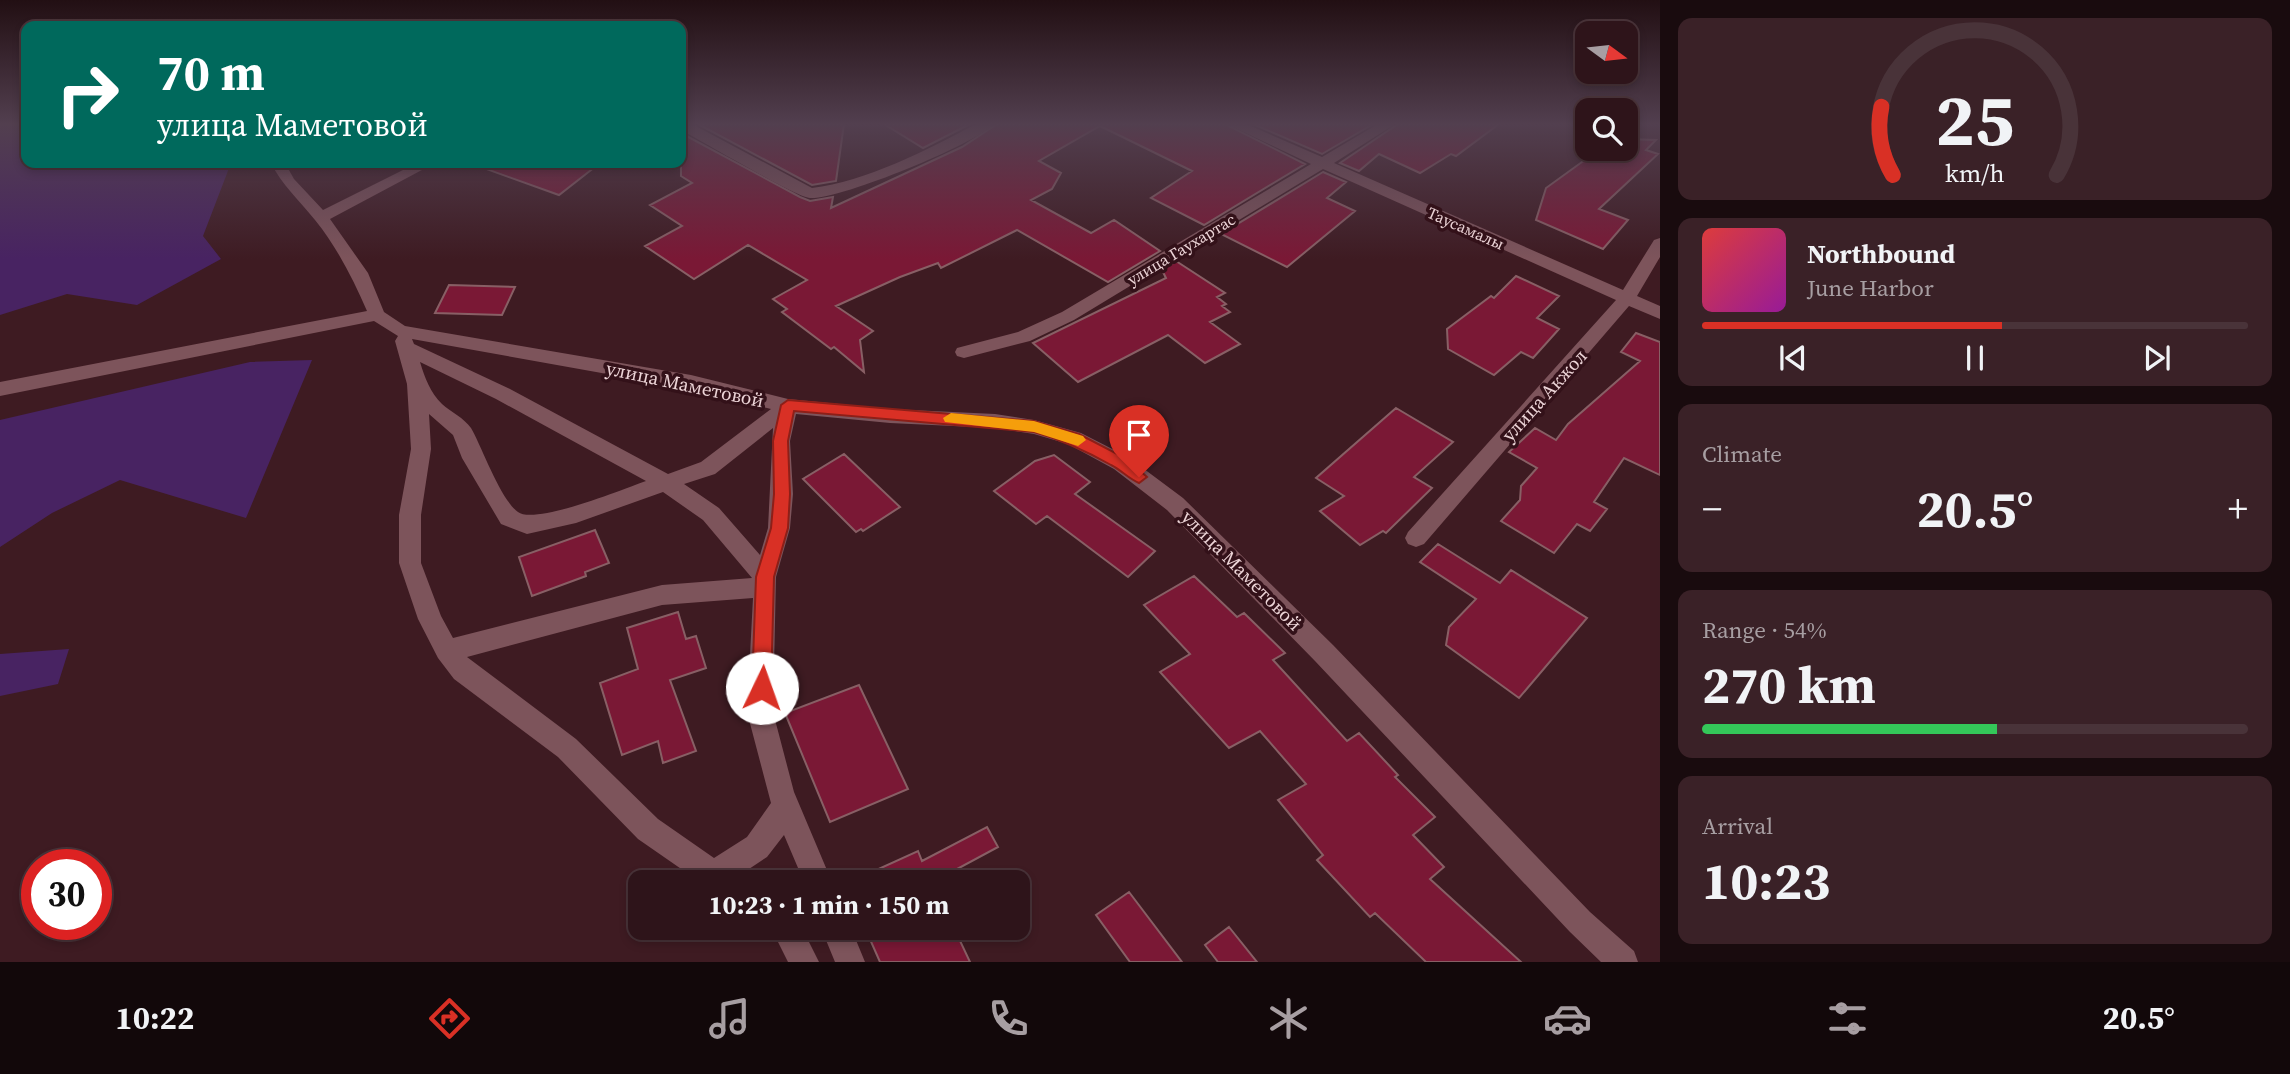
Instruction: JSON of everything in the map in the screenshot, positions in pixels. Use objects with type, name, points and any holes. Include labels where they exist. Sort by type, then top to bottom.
[{"type":"street","points":[[281,169],[288,181],[321,217],[359,273],[377,315],[403,339],[665,482],[711,514],[765,582]]},
{"type":"street","points":[[321,217],[416,169]]},
{"type":"street","points":[[766,169],[810,192],[836,190],[889,169]]},
{"type":"street","name":"улица Гаухартас","points":[[964,352],[1024,337],[1068,316],[1218,228],[1309,169]]},
{"type":"street","name":"Таусамалы","points":[[1336,169],[1660,313]]},
{"type":"street","name":"улица Акжол","points":[[1416,538],[1627,298],[1660,243]]},
{"type":"street","points":[[0,389],[377,315]]},
{"type":"street","points":[[403,339],[417,384],[421,449],[410,515],[410,563],[430,619],[447,650],[463,671],[567,748],[648,829],[708,870]]},
{"type":"street","name":"улица Маметовой","points":[[403,339],[457,341],[691,382],[788,405],[1034,427],[1074,438],[1121,463],[1175,504],[1324,653],[1580,922],[1623,962]]},
{"type":"street","points":[[417,384],[433,407],[462,431],[472,458],[509,518],[527,525],[576,514],[708,468],[788,405]]},
{"type":"street","points":[[788,405],[780,441],[782,494],[779,528],[765,582],[760,712],[785,802],[813,870]]},
{"type":"street","points":[[447,650],[485,644],[663,594],[765,582]]},
{"type":"street","points":[[728,870],[764,842],[779,819],[785,802]]},
{"type":"street","points":[[792,940],[804,962]]},
{"type":"street","points":[[841,940],[850,962]]},
{"type":"shaded area","points":[[0,169],[229,169],[203,236],[221,259],[137,305],[67,294],[0,315]]},
{"type":"shaded area","points":[[312,360],[246,518],[120,480],[52,513],[0,547],[0,420],[250,362]]},
{"type":"shaded area","points":[[69,649],[58,684],[0,696],[0,654]]},
{"type":"building","points":[[486,169],[592,169],[559,195]]},
{"type":"building","points":[[681,169],[748,169],[810,201],[833,197],[831,208],[915,169],[1053,169],[1061,173],[1052,189],[1031,200],[1091,233],[1114,220],[1160,251],[1108,282],[1017,230],[941,268],[938,263],[900,277],[836,306],[873,331],[860,340],[864,372],[834,347],[831,349],[782,312],[787,309],[773,299],[807,280],[748,245],[694,279],[645,246],[682,226],[650,205],[692,183],[681,176]]},
{"type":"building","points":[[782,169],[838,169],[836,181],[812,185]]},
{"type":"building","points":[[1188,169],[1297,169],[1204,225],[1151,198],[1192,171]]},
{"type":"building","points":[[1411,169],[1427,169],[1420,173]]},
{"type":"building","points":[[1572,169],[1642,169],[1599,209],[1628,220],[1603,249],[1536,220],[1546,188]]},
{"type":"building","points":[[1323,172],[1346,182],[1327,198],[1355,211],[1287,267],[1221,234]]},
{"type":"building","points":[[1176,261],[1225,293],[1217,297],[1226,304],[1222,306],[1230,312],[1210,322],[1240,344],[1205,363],[1168,335],[1078,382],[1033,343],[1166,278],[1162,270]]},
{"type":"building","points":[[1516,276],[1559,296],[1537,318],[1559,329],[1533,358],[1521,352],[1494,375],[1448,349],[1447,329],[1491,296],[1494,298]]},
{"type":"building","points":[[449,285],[515,287],[502,315],[435,313]]},
{"type":"building","points":[[1636,333],[1660,342],[1660,475],[1624,458],[1594,502],[1607,509],[1590,531],[1577,524],[1554,553],[1501,521],[1520,500],[1521,486],[1537,468],[1509,452],[1535,428],[1556,440],[1568,424],[1640,361],[1621,352]]},
{"type":"building","points":[[1396,408],[1453,442],[1414,477],[1432,488],[1386,533],[1383,531],[1360,545],[1320,511],[1344,496],[1316,478]]},
{"type":"building","points":[[844,454],[900,507],[863,531],[861,529],[856,532],[803,479]]},
{"type":"building","points":[[1054,455],[1090,482],[1075,494],[1155,551],[1128,577],[1047,516],[1036,524],[994,491],[1035,461]]},
{"type":"building","points":[[595,530],[609,563],[585,572],[586,576],[532,596],[519,557]]},
{"type":"building","points":[[1438,544],[1500,583],[1511,570],[1587,618],[1519,698],[1446,645],[1449,627],[1476,599],[1420,562]]},
{"type":"building","points":[[1194,576],[1237,617],[1244,613],[1285,653],[1273,660],[1347,741],[1359,733],[1398,775],[1395,777],[1435,817],[1413,835],[1444,867],[1430,879],[1521,962],[1426,962],[1375,913],[1370,917],[1317,860],[1323,855],[1278,800],[1306,784],[1260,731],[1229,748],[1160,672],[1190,654],[1144,605]]},
{"type":"building","points":[[678,612],[686,639],[696,636],[706,668],[670,680],[696,751],[663,763],[658,741],[622,755],[600,683],[638,669],[627,628]]},
{"type":"building","points":[[859,685],[908,789],[830,822],[785,713]]},
{"type":"building","points":[[987,827],[998,847],[955,870],[876,870],[918,851],[922,861]]},
{"type":"building","points":[[1129,892],[1182,962],[1130,962],[1096,915]]},
{"type":"building","points":[[1229,927],[1257,962],[1218,962],[1205,945]]},
{"type":"building","points":[[870,940],[960,940],[970,962],[880,962]]},
{"type":"slow traffic","points":[[951,418],[1034,427],[1078,440]]},
{"type":"route","points":[[762,688],[765,577],[779,528],[782,494],[780,441],[788,405],[890,416],[995,421],[1034,427],[1074,438],[1121,463],[1139,477]]}]
